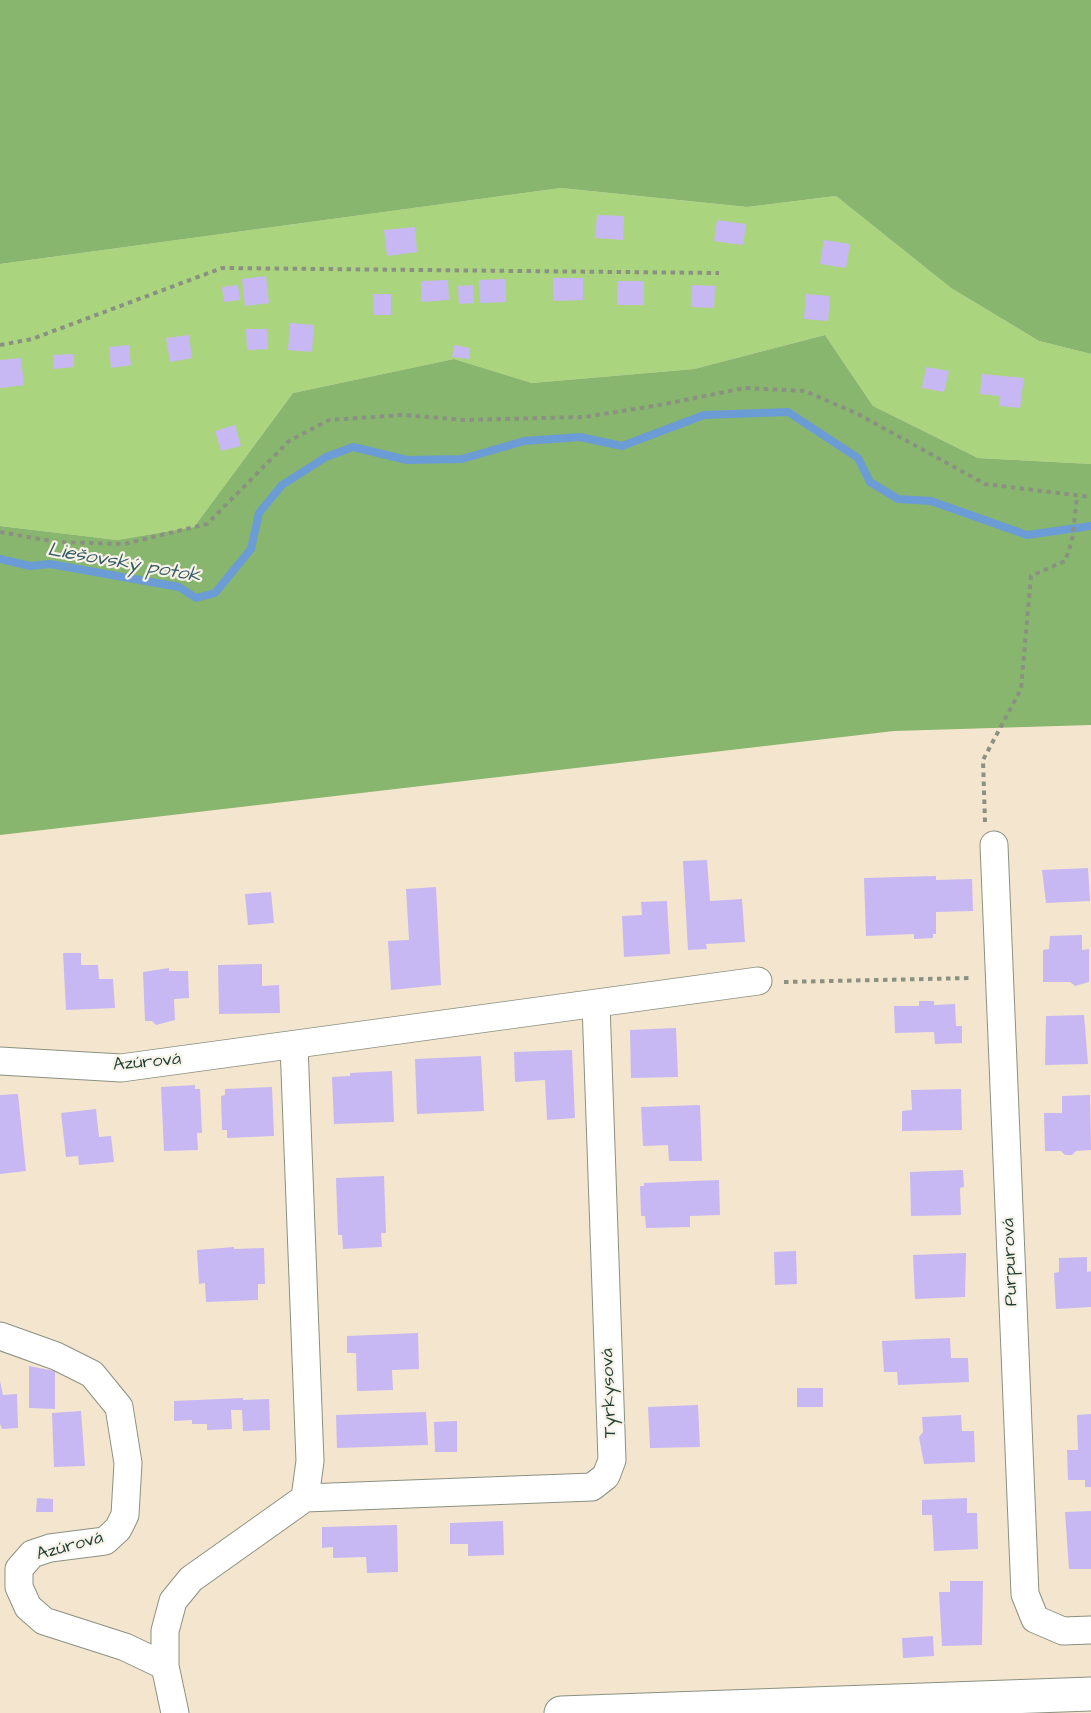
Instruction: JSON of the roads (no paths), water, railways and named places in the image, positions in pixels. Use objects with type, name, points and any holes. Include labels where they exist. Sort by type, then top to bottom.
[{"type":"street","name":"Purpurová","points":[[994,845],[1025,1594],[1035,1619],[1063,1631],[1091,1630]]},
{"type":"street","points":[[175,1713],[165,1666],[165,1631],[173,1600],[191,1579],[305,1498],[310,1461],[294,1045],[758,981]]},
{"type":"street","name":"Tyrkysová","points":[[305,1498],[592,1487],[606,1476],[612,1460],[596,1004]]},
{"type":"street","name":"Azúrová","points":[[0,1061],[122,1068],[294,1045]]},
{"type":"street","name":"Azúrová","points":[[0,1336],[57,1356],[92,1374],[119,1407],[128,1463],[125,1515],[118,1529],[105,1541],[50,1548],[32,1554],[19,1569],[18,1587],[28,1607],[44,1622],[125,1647],[165,1666]]},
{"type":"street","points":[[561,1713],[1091,1695]]},
{"type":"waterway","name":"Liešovský potok","points":[[0,559],[30,566],[50,564],[179,587],[196,598],[215,593],[251,549],[259,513],[282,485],[326,457],[353,447],[407,460],[462,459],[524,441],[580,437],[622,446],[704,415],[788,412],[858,458],[870,482],[898,499],[931,501],[1027,535],[1091,526]]}]
